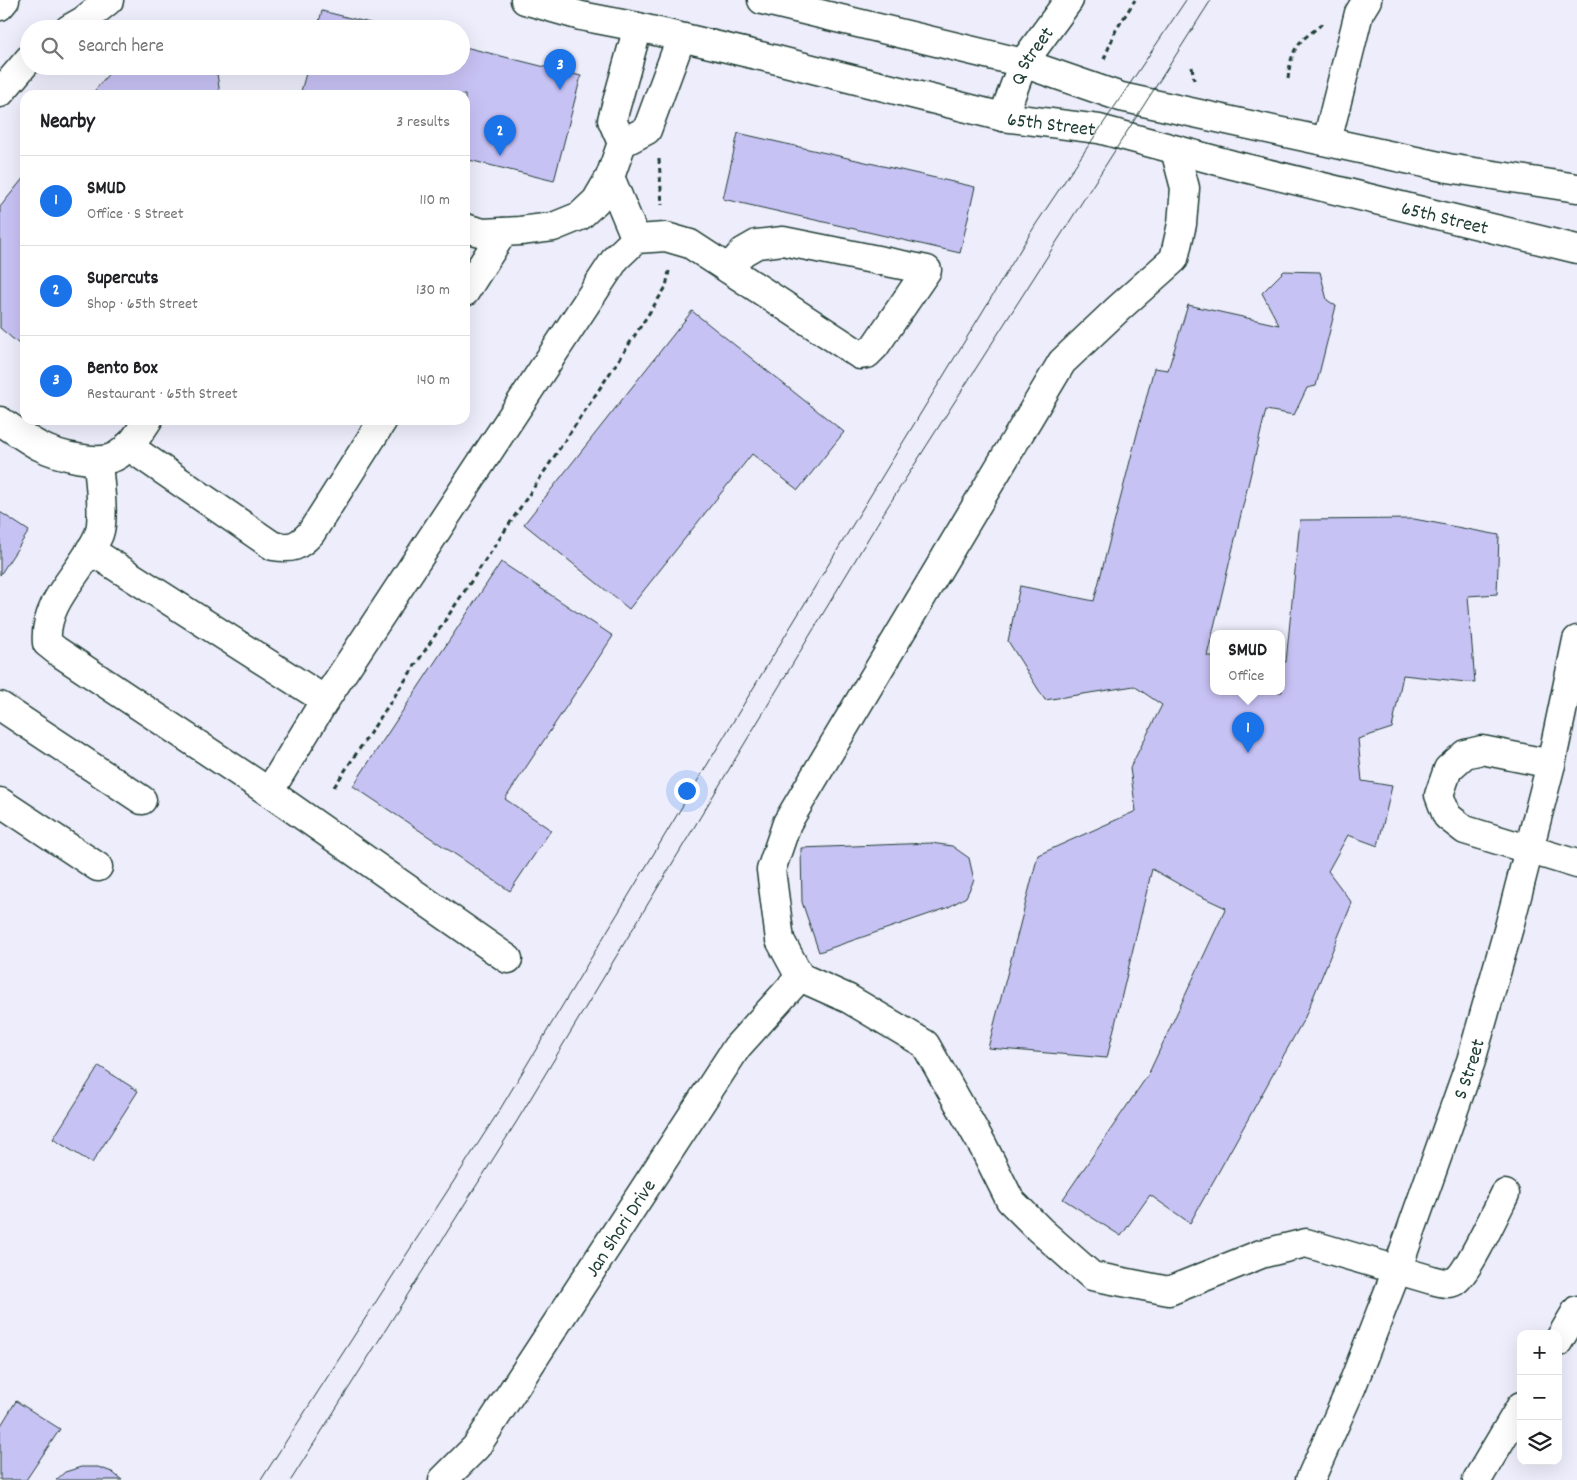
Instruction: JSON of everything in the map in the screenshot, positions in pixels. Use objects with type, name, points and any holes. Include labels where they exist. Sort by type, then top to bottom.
[{"type":"main road","points":[[0,6],[5,0]]},
{"type":"main road","points":[[61,20],[78,0]]},
{"type":"main road","points":[[84,20],[109,0]]},
{"type":"main road","name":"65th Street","points":[[525,0],[581,16],[638,27],[1003,116],[1099,129],[1175,150],[1577,248]]},
{"type":"main road","name":"65th Street","points":[[762,0],[1023,63],[1121,97],[1448,168],[1577,188]]},
{"type":"main road","name":"Q Street","points":[[1003,116],[1023,63],[1069,0]]},
{"type":"main road","points":[[1327,141],[1359,13],[1367,0]]},
{"type":"main road","points":[[622,143],[612,120],[638,27]]},
{"type":"main road","points":[[470,229],[483,233],[552,227],[580,216],[596,201],[610,177],[622,143],[646,130],[681,38]]},
{"type":"main road","points":[[0,94],[20,70]]},
{"type":"main road","points":[[1175,150],[1184,188],[1182,224],[1174,260],[1119,308],[1062,362],[787,823],[771,870],[780,940],[800,977],[849,1000],[925,1044],[983,1146],[1010,1200],[1040,1230],[1092,1276],[1169,1291],[1261,1254],[1306,1243],[1445,1283],[1456,1280],[1475,1253],[1505,1194]]},
{"type":"main road","points":[[610,177],[636,239]]},
{"type":"main road","points":[[470,284],[503,232]]},
{"type":"main road","points":[[269,792],[325,700],[616,258],[636,239],[666,237],[690,244],[728,269],[860,355],[866,354],[876,346],[927,270],[783,241],[757,244],[743,252],[728,269]]},
{"type":"main road","points":[[0,420],[39,446],[66,456],[98,460],[117,456],[133,443],[145,425]]},
{"type":"main road","points":[[128,446],[273,546],[288,549],[302,543],[311,533],[380,425]]},
{"type":"main road","points":[[98,460],[101,508],[100,532],[49,614],[46,631],[47,643],[269,792],[508,959]]},
{"type":"main road","points":[[90,550],[325,700]]},
{"type":"main road","name":"S Street","points":[[1310,1480],[1352,1386],[1397,1270],[1471,1061],[1551,764],[1577,640]]},
{"type":"main road","points":[[0,706],[142,800]]},
{"type":"main road","points":[[1551,764],[1482,750],[1465,754],[1448,769],[1439,794],[1448,816],[1465,830],[1577,864]]},
{"type":"main road","points":[[0,802],[98,867]]},
{"type":"main road","name":"Jan Shori Drive","points":[[443,1480],[476,1447],[737,1047],[800,977]]},
{"type":"main road","points":[[1562,1335],[1577,1310]]},
{"type":"main road","points":[[1477,1480],[1517,1413]]},
{"type":"path","points":[[1092,87],[1116,30],[1135,0]]},
{"type":"path","points":[[1288,79],[1290,60],[1295,47],[1305,37],[1320,27],[1324,20]]},
{"type":"path","points":[[1192,67],[1194,81]]},
{"type":"path","points":[[334,787],[666,287],[670,262],[660,191],[660,158]]},
{"type":"building","points":[[322,11],[358,20],[320,20]]},
{"type":"building","points":[[470,48],[581,76],[554,181],[470,160],[470,90],[301,90],[306,75],[470,75]]},
{"type":"building","points":[[108,75],[217,75],[219,90],[95,90]]},
{"type":"building","points":[[738,133],[975,187],[960,253],[723,199]]},
{"type":"building","points":[[20,182],[20,345],[0,328],[0,207]]},
{"type":"building","points":[[1284,271],[1320,272],[1327,300],[1336,306],[1316,386],[1307,388],[1294,415],[1266,410],[1213,630],[1210,630],[1210,643],[1207,656],[1210,656],[1210,695],[1285,695],[1285,662],[1300,520],[1414,519],[1499,535],[1497,594],[1468,596],[1475,683],[1403,675],[1392,728],[1358,739],[1362,781],[1392,786],[1378,846],[1348,835],[1328,871],[1352,903],[1305,1017],[1190,1223],[1150,1195],[1121,1236],[1063,1199],[1148,1075],[1226,908],[1198,895],[1152,869],[1107,1058],[988,1048],[1038,855],[1136,811],[1130,768],[1162,705],[1134,686],[1045,700],[1008,641],[1020,586],[1094,601],[1154,368],[1168,370],[1188,305],[1279,325],[1262,293]]},
{"type":"building","points":[[692,311],[844,432],[798,490],[752,454],[629,609],[524,524]]},
{"type":"building","points":[[0,512],[29,531],[0,575]]},
{"type":"building","points":[[501,562],[613,636],[505,799],[551,830],[510,891],[353,786]]},
{"type":"building","points":[[931,843],[952,846],[969,858],[974,880],[966,897],[947,908],[819,952],[802,902],[801,848]]},
{"type":"building","points":[[99,1066],[138,1091],[92,1163],[53,1139]]},
{"type":"building","points":[[16,1401],[60,1429],[26,1480],[0,1480],[0,1427]]},
{"type":"building","points":[[81,1467],[98,1467],[112,1472],[122,1480],[56,1480],[65,1472]]},
{"type":"tram line","points":[[261,1480],[499,1111],[763,672],[1036,224],[1186,0]]},
{"type":"tram line","points":[[291,1480],[517,1121],[883,514],[1211,0]]},
{"type":"place","name":"Bento Box","points":[[560,90]]},
{"type":"place","name":"Supercuts","points":[[500,156]]},
{"type":"place","name":"SMUD","points":[[1248,753]]}]
